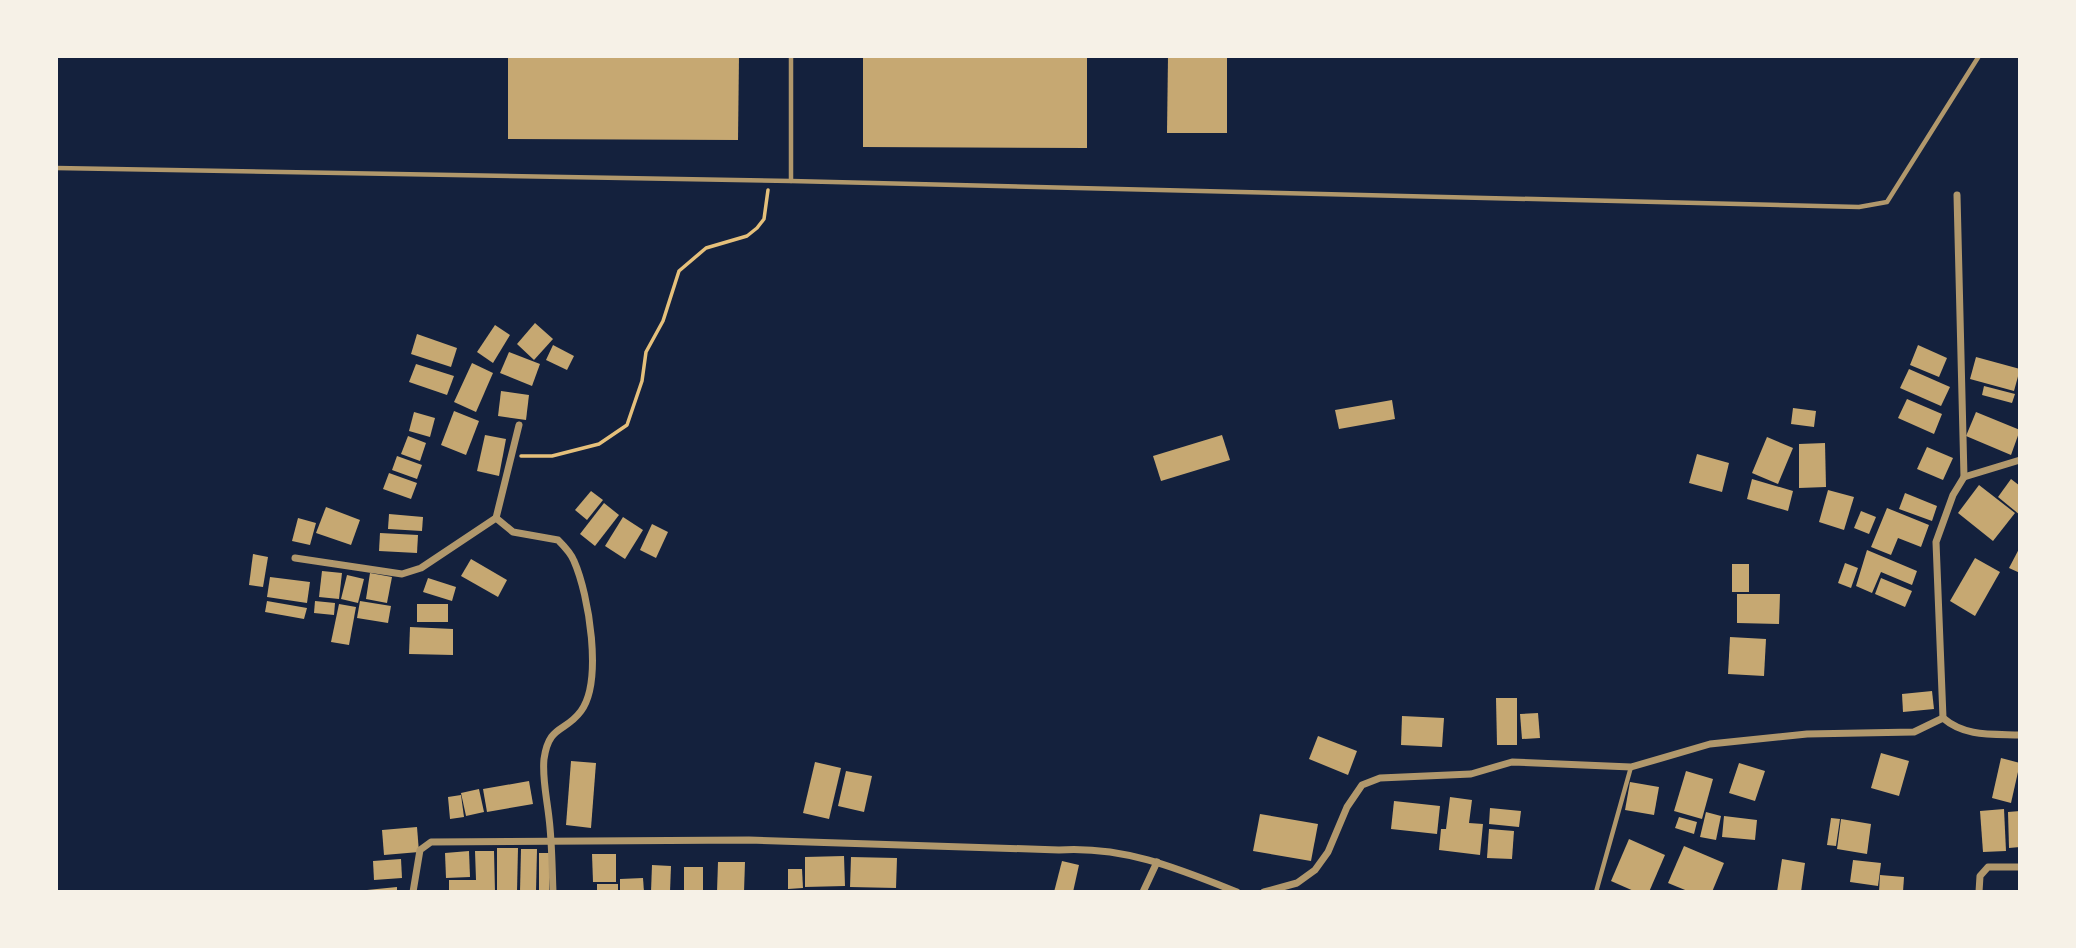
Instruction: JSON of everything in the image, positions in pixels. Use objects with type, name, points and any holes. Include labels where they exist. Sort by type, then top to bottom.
[{"type":"street","points":[[1957,195],[1964,477],[1953,495],[1936,542],[1943,718],[1953,727],[1972,734],[2020,735]]},
{"type":"street","points":[[295,558],[402,574],[421,568],[496,518],[509,456],[519,425]]},
{"type":"street","points":[[1964,477],[2020,460]]},
{"type":"street","points":[[496,518],[513,532],[558,540],[574,561],[585,599],[593,670],[590,692],[582,710],[571,722],[556,729],[547,744],[544,763],[552,840],[553,892]]},
{"type":"street","points":[[1264,892],[1297,883],[1315,870],[1328,852],[1347,807],[1362,785],[1380,778],[1471,774],[1512,762],[1631,767],[1710,744],[1807,734],[1914,732],[1943,718]]},
{"type":"street","points":[[412,892],[420,850],[431,842],[552,840],[749,840],[1059,850],[1090,848],[1115,850],[1157,862],[1237,892]]},
{"type":"street","points":[[1143,892],[1157,862]]},
{"type":"street","points":[[1979,892],[1980,876],[1988,867],[2020,867]]},
{"type":"lane","points":[[790,181],[791,56]]},
{"type":"lane","points":[[56,168],[790,181],[1859,207],[1887,202],[1979,56]]},
{"type":"lane","points":[[1597,892],[1631,767]]},
{"type":"path","points":[[509,456],[552,456],[589,447],[618,434],[627,425],[642,381],[646,352],[663,321],[679,271],[706,248],[747,236],[757,228],[764,219],[769,181]]},
{"type":"building","points":[[508,56],[739,56],[738,140],[508,139]]},
{"type":"building","points":[[863,56],[1087,56],[1087,148],[863,147]]},
{"type":"building","points":[[1168,56],[1227,56],[1227,133],[1167,133]]},
{"type":"building","points":[[535,323],[553,339],[534,360],[517,344]]},
{"type":"building","points":[[495,325],[510,335],[493,363],[477,352]]},
{"type":"building","points":[[417,334],[457,348],[451,367],[411,354]]},
{"type":"building","points":[[553,345],[574,356],[567,370],[546,360]]},
{"type":"building","points":[[1918,345],[1947,358],[1939,377],[1910,365]]},
{"type":"building","points":[[509,352],[540,364],[532,386],[500,373]]},
{"type":"building","points":[[1976,357],[2020,369],[2014,391],[1970,379]]},
{"type":"building","points":[[472,363],[493,373],[476,412],[454,402]]},
{"type":"building","points":[[416,364],[454,376],[447,395],[409,382]]},
{"type":"building","points":[[1909,369],[1950,387],[1941,406],[1900,388]]},
{"type":"building","points":[[1984,386],[2015,394],[2012,403],[1982,395]]},
{"type":"building","points":[[501,391],[529,395],[526,420],[498,416]]},
{"type":"building","points":[[1907,399],[1942,414],[1934,434],[1898,418]]},
{"type":"building","points":[[1392,400],[1395,419],[1339,429],[1335,410]]},
{"type":"building","points":[[1793,408],[1816,411],[1814,427],[1791,424]]},
{"type":"building","points":[[454,411],[479,421],[466,455],[441,445]]},
{"type":"building","points":[[414,412],[435,418],[430,437],[409,431]]},
{"type":"building","points":[[1976,412],[2020,430],[2011,455],[1966,436]]},
{"type":"building","points":[[485,435],[506,439],[499,476],[477,471]]},
{"type":"building","points":[[1222,435],[1230,460],[1161,481],[1153,456]]},
{"type":"building","points":[[408,436],[426,443],[420,461],[401,454]]},
{"type":"building","points":[[1767,437],[1793,448],[1778,484],[1752,473]]},
{"type":"building","points":[[1825,443],[1826,487],[1799,488],[1799,444]]},
{"type":"building","points":[[1927,447],[1953,458],[1943,480],[1917,469]]},
{"type":"building","points":[[1697,454],[1729,463],[1722,492],[1689,483]]},
{"type":"building","points":[[397,456],[422,465],[417,479],[392,470]]},
{"type":"building","points":[[389,473],[417,483],[411,499],[383,489]]},
{"type":"building","points":[[1752,479],[1793,491],[1788,511],[1747,499]]},
{"type":"building","points":[[2011,479],[2020,486],[2020,515],[1998,497]]},
{"type":"building","points":[[1979,485],[2015,513],[1993,541],[1958,513]]},
{"type":"building","points":[[1828,490],[1854,497],[1844,530],[1819,522]]},
{"type":"building","points":[[591,491],[603,500],[587,520],[575,510]]},
{"type":"building","points":[[1905,493],[1937,506],[1932,521],[1899,509]]},
{"type":"building","points":[[604,503],[619,515],[595,546],[580,534]]},
{"type":"building","points":[[326,507],[360,520],[351,545],[316,533]]},
{"type":"building","points":[[1887,508],[1929,525],[1921,547],[1898,538],[1891,555],[1871,547]]},
{"type":"building","points":[[1861,511],[1876,517],[1869,534],[1854,528]]},
{"type":"building","points":[[389,514],[423,517],[422,531],[388,529]]},
{"type":"building","points":[[623,517],[643,530],[625,559],[605,546]]},
{"type":"building","points":[[298,518],[316,523],[310,545],[292,541]]},
{"type":"building","points":[[652,524],[668,532],[656,558],[640,550]]},
{"type":"building","points":[[380,533],[418,535],[417,553],[379,551]]},
{"type":"building","points":[[2020,547],[2020,573],[2009,568]]},
{"type":"building","points":[[1867,550],[1917,571],[1912,585],[1881,572],[1872,593],[1856,586]]},
{"type":"building","points":[[253,554],[268,557],[263,587],[249,585]]},
{"type":"building","points":[[1975,558],[2000,572],[1975,616],[1950,601]]},
{"type":"building","points":[[471,559],[507,580],[498,597],[461,576]]},
{"type":"building","points":[[1845,563],[1858,568],[1851,588],[1838,583]]},
{"type":"building","points":[[1732,564],[1749,564],[1749,592],[1732,592]]},
{"type":"building","points":[[322,571],[342,573],[339,599],[319,597]]},
{"type":"building","points":[[370,573],[392,577],[387,603],[366,599]]},
{"type":"building","points":[[347,575],[364,579],[358,603],[341,599]]},
{"type":"building","points":[[270,577],[310,582],[307,603],[267,597]]},
{"type":"building","points":[[428,578],[456,587],[452,601],[423,592]]},
{"type":"building","points":[[1881,578],[1912,591],[1905,607],[1875,594]]},
{"type":"building","points":[[1737,594],[1780,594],[1779,624],[1737,623]]},
{"type":"building","points":[[267,601],[307,608],[304,619],[265,612]]},
{"type":"building","points":[[315,601],[335,603],[334,615],[314,613]]},
{"type":"building","points":[[360,601],[391,606],[388,623],[357,618]]},
{"type":"building","points":[[339,604],[356,607],[349,645],[331,642]]},
{"type":"building","points":[[417,604],[448,604],[448,622],[417,622]]},
{"type":"building","points":[[410,627],[453,629],[453,655],[409,654]]},
{"type":"building","points":[[1730,637],[1766,639],[1764,676],[1728,674]]},
{"type":"building","points":[[1932,691],[1934,709],[1903,712],[1902,694]]},
{"type":"building","points":[[1496,698],[1517,698],[1517,745],[1497,745]]},
{"type":"building","points":[[1538,713],[1540,738],[1522,739],[1520,714]]},
{"type":"building","points":[[1402,716],[1444,718],[1442,747],[1401,745]]},
{"type":"building","points":[[1318,736],[1357,751],[1348,775],[1309,759]]},
{"type":"building","points":[[1881,753],[1909,761],[1899,796],[1871,788]]},
{"type":"building","points":[[2001,758],[2020,763],[2011,803],[1992,798]]},
{"type":"building","points":[[571,761],[596,763],[591,828],[566,825]]},
{"type":"building","points":[[815,762],[841,768],[829,819],[803,813]]},
{"type":"building","points":[[1739,763],[1765,771],[1755,801],[1729,793]]},
{"type":"building","points":[[846,771],[872,776],[864,812],[838,806]]},
{"type":"building","points":[[1686,771],[1713,779],[1702,819],[1674,811]]},
{"type":"building","points":[[529,781],[533,804],[487,812],[483,789]]},
{"type":"building","points":[[1630,782],[1659,787],[1654,815],[1625,810]]},
{"type":"building","points":[[479,789],[484,812],[466,816],[461,793]]},
{"type":"building","points":[[461,795],[464,817],[450,819],[448,797]]},
{"type":"building","points":[[1450,797],[1472,800],[1469,823],[1483,824],[1480,855],[1439,850],[1441,829],[1446,829]]},
{"type":"building","points":[[1394,801],[1440,806],[1437,834],[1391,829]]},
{"type":"building","points":[[1490,808],[1521,811],[1519,827],[1489,824]]},
{"type":"building","points":[[2004,809],[2006,851],[1983,852],[1980,811]]},
{"type":"building","points":[[2020,811],[2020,847],[2009,848],[2008,812]]},
{"type":"building","points":[[1706,812],[1721,816],[1716,840],[1700,837]]},
{"type":"building","points":[[1260,814],[1318,824],[1311,861],[1253,851]]},
{"type":"building","points":[[1724,816],[1757,820],[1755,840],[1722,837]]},
{"type":"building","points":[[1679,817],[1697,822],[1694,834],[1675,828]]},
{"type":"building","points":[[1831,818],[1840,819],[1836,846],[1827,845]]},
{"type":"building","points":[[1841,819],[1871,824],[1867,854],[1837,849]]},
{"type":"building","points":[[417,827],[419,852],[384,855],[382,830]]},
{"type":"building","points":[[1489,829],[1514,831],[1512,859],[1487,858]]},
{"type":"building","points":[[1629,839],[1665,855],[1649,892],[1636,892],[1611,881]]},
{"type":"building","points":[[1684,846],[1724,863],[1712,892],[1690,892],[1668,883]]},
{"type":"building","points":[[497,848],[518,848],[517,892],[497,892]]},
{"type":"building","points":[[521,849],[537,849],[536,892],[520,892]]},
{"type":"building","points":[[469,851],[470,877],[446,878],[445,853]]},
{"type":"building","points":[[475,851],[494,851],[495,892],[449,892],[449,880],[476,880]]},
{"type":"building","points":[[539,853],[549,853],[549,892],[539,892]]},
{"type":"building","points":[[592,854],[616,854],[616,882],[593,882]]},
{"type":"building","points":[[844,856],[845,886],[805,887],[805,857]]},
{"type":"building","points":[[851,857],[897,858],[896,888],[850,887]]},
{"type":"building","points":[[401,859],[402,878],[374,880],[373,861]]},
{"type":"building","points":[[1782,859],[1805,863],[1801,892],[1777,892]]},
{"type":"building","points":[[1853,860],[1881,863],[1878,886],[1850,882]]},
{"type":"building","points":[[1062,861],[1079,865],[1073,892],[1054,892]]},
{"type":"building","points":[[718,862],[745,862],[744,892],[717,892]]},
{"type":"building","points":[[652,865],[671,866],[670,892],[651,892]]},
{"type":"building","points":[[684,867],[703,867],[703,892],[684,892]]},
{"type":"building","points":[[788,869],[802,869],[803,888],[788,889]]},
{"type":"building","points":[[1880,875],[1904,877],[1903,892],[1879,892]]},
{"type":"building","points":[[643,878],[644,892],[620,892],[620,879]]},
{"type":"building","points":[[597,884],[618,884],[618,892],[597,892]]},
{"type":"building","points":[[397,887],[397,892],[367,892],[367,890]]}]
